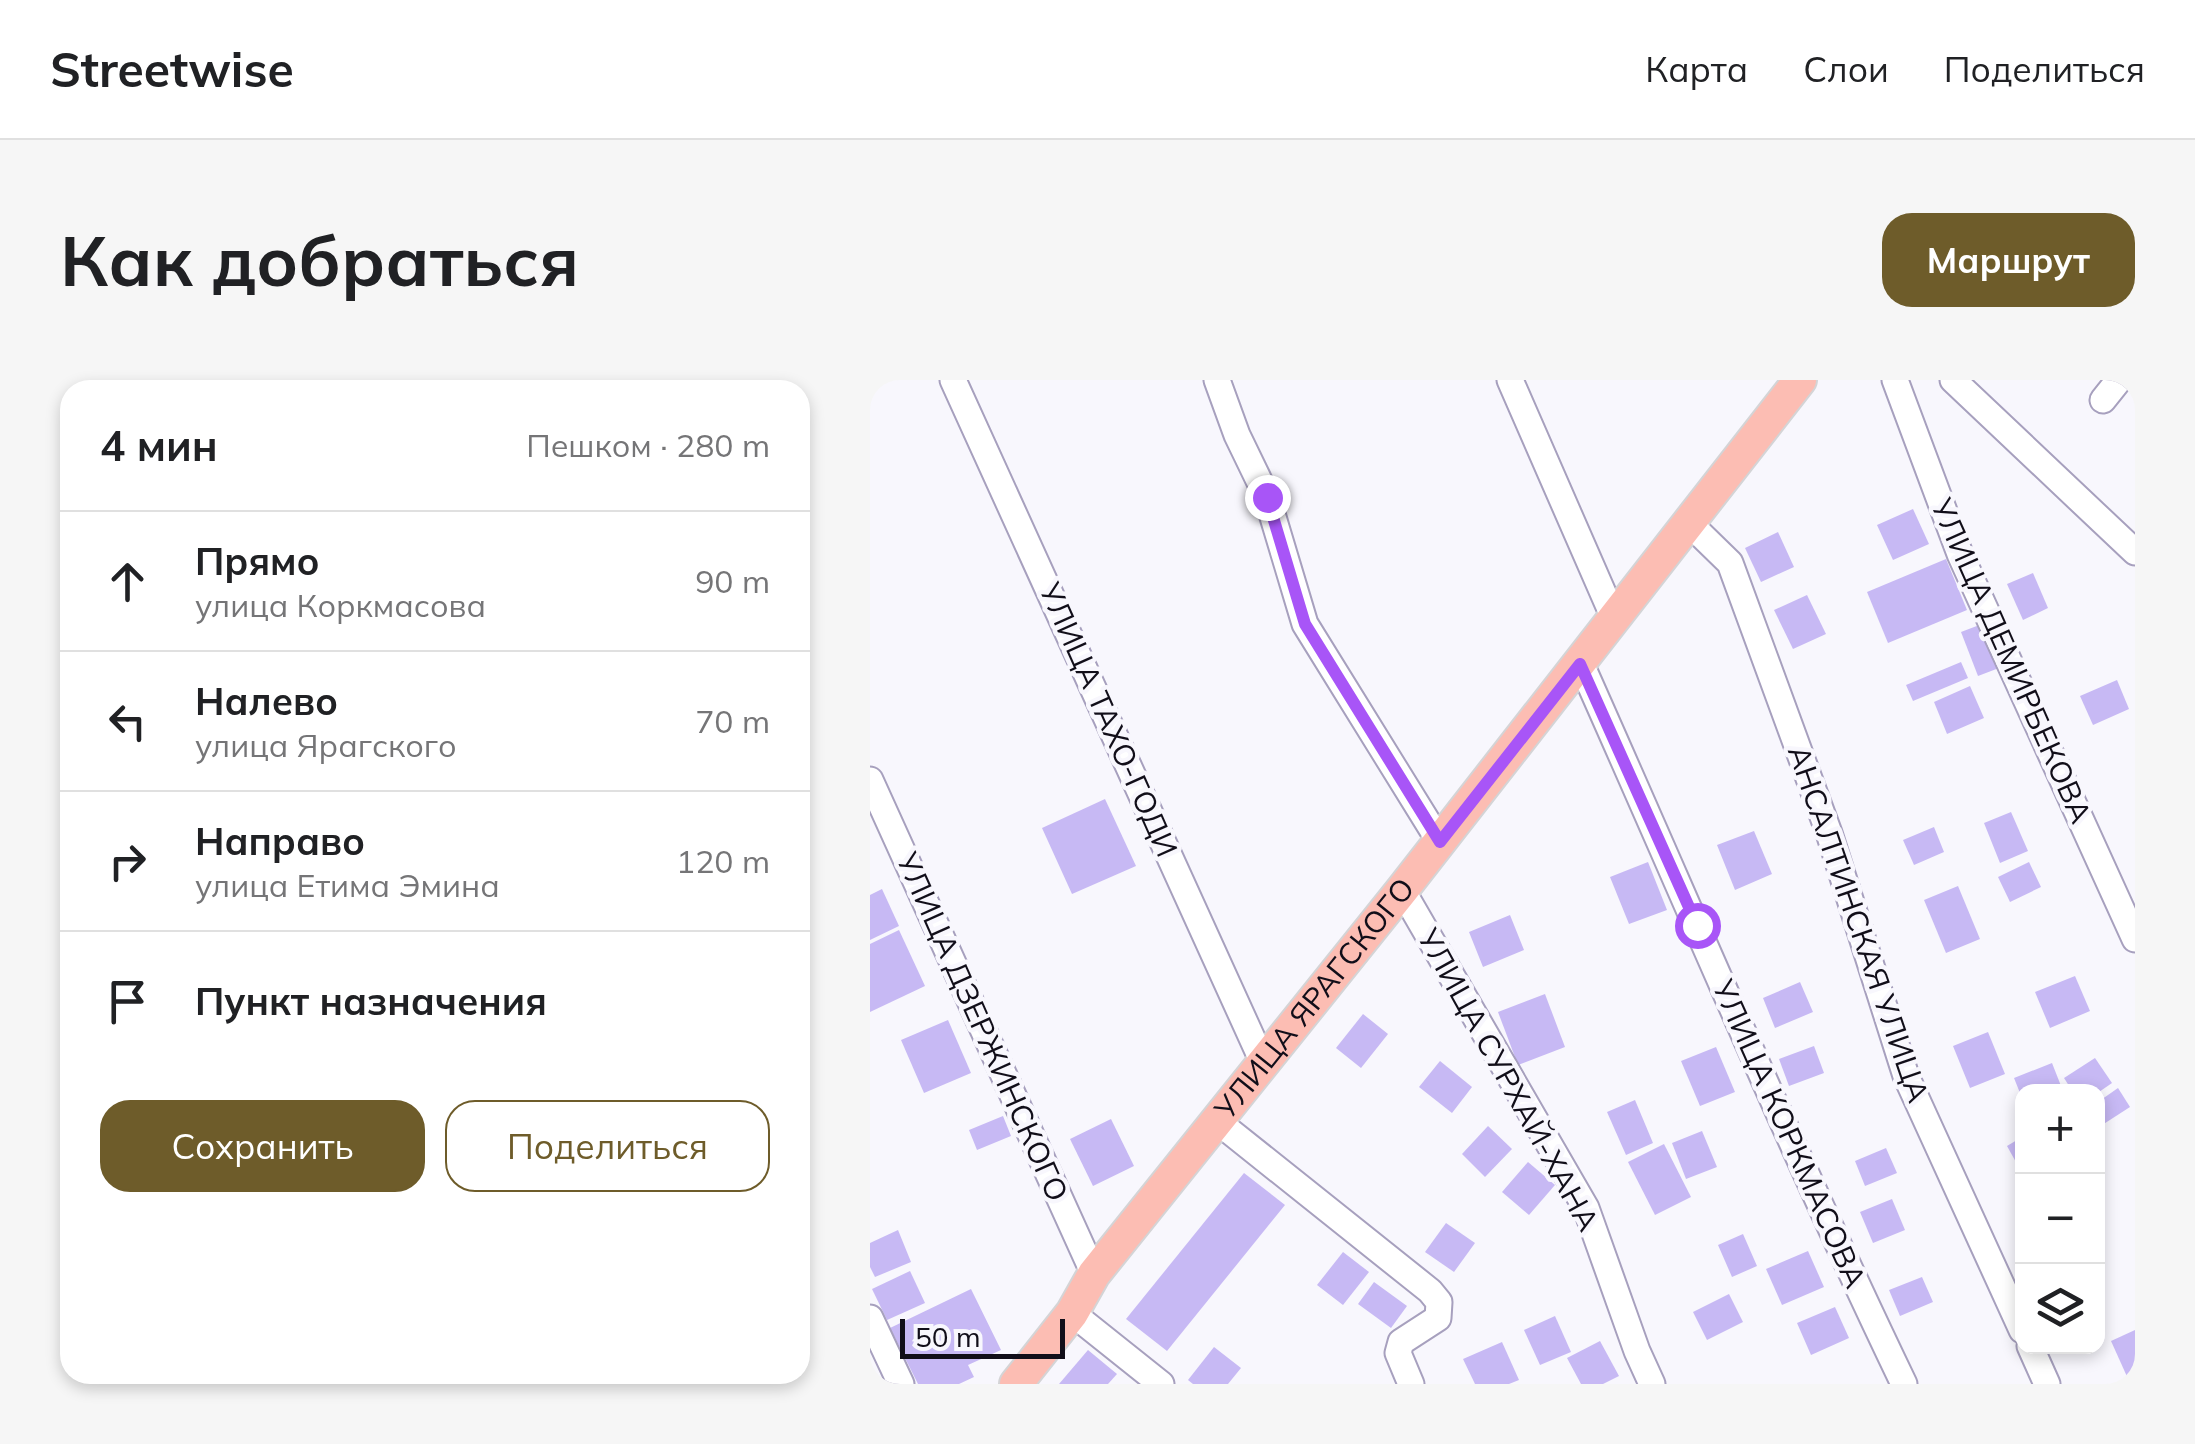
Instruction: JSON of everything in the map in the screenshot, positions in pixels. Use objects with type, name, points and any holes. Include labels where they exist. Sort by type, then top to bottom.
[{"type":"main road","name":"УЛИЦА ЯРАГСКОГО","points":[[1016,1384],[1072,1313],[1094,1274],[1440,842],[1800,380]]},
{"type":"street","name":"УЛИЦА ТАХО-ГОДИ","points":[[954,380],[1262,1060]]},
{"type":"street","points":[[1216,380],[1237,436],[1267,497],[1305,624],[1440,842]]},
{"type":"street","points":[[1510,380],[1614,618]]},
{"type":"street","name":"УЛИЦА ДЕМИРБЕКОВА","points":[[1895,380],[1960,554],[2135,939]]},
{"type":"street","points":[[1953,380],[2135,552]]},
{"type":"street","name":"АНСАЛТИНСКАЯ УЛИЦА","points":[[1690,524],[1730,563],[1829,834],[1906,1076],[2015,1315]]},
{"type":"street","name":"УЛИЦА КОРКМАСОВА","points":[[1580,664],[1697,925],[1770,1101],[1904,1384]]},
{"type":"street","name":"УЛИЦА ДЗЕРЖИНСКОГО","points":[[870,780],[1094,1274]]},
{"type":"street","name":"УЛИЦА СУРХАЙ-ХАНА","points":[[1402,890],[1586,1208],[1636,1351],[1652,1384]]},
{"type":"street","points":[[1217,1120],[1439,1302],[1438,1318],[1401,1342],[1398,1354],[1411,1384]]},
{"type":"street","points":[[1072,1313],[1161,1384]]},
{"type":"street","points":[[870,1318],[901,1384]]},
{"type":"street","points":[[2034,1354],[2047,1384]]},
{"type":"building","points":[[1913,509],[1929,544],[1893,560],[1877,525]]},
{"type":"building","points":[[1778,532],[1794,567],[1761,582],[1745,548]]},
{"type":"building","points":[[1946,559],[1967,610],[1888,643],[1867,592]]},
{"type":"building","points":[[2033,573],[2048,608],[2023,620],[2007,584]]},
{"type":"building","points":[[1807,595],[1826,634],[1793,649],[1774,610]]},
{"type":"building","points":[[1982,624],[1999,668],[1978,676],[1961,632]]},
{"type":"building","points":[[1961,662],[1968,678],[1913,701],[1906,685]]},
{"type":"building","points":[[2117,680],[2129,709],[2093,725],[2080,696]]},
{"type":"building","points":[[1970,686],[1984,718],[1947,734],[1934,702]]},
{"type":"building","points":[[1105,799],[1136,866],[1072,894],[1042,828]]},
{"type":"building","points":[[2011,812],[2028,851],[2000,863],[1984,823]]},
{"type":"building","points":[[1934,827],[1944,852],[1914,865],[1903,840]]},
{"type":"building","points":[[1754,831],[1772,874],[1735,890],[1717,845]]},
{"type":"building","points":[[1648,862],[1667,910],[1629,924],[1610,877]]},
{"type":"building","points":[[2029,862],[2041,887],[2010,902],[1998,877]]},
{"type":"building","points":[[1958,886],[1980,939],[1946,953],[1924,900]]},
{"type":"building","points":[[882,889],[899,926],[870,940],[870,895]]},
{"type":"building","points":[[1510,915],[1524,950],[1483,967],[1469,932]]},
{"type":"building","points":[[899,930],[925,986],[870,1012],[870,944]]},
{"type":"building","points":[[2075,976],[2090,1011],[2050,1028],[2035,992]]},
{"type":"building","points":[[1800,982],[1813,1012],[1775,1028],[1763,998]]},
{"type":"building","points":[[1545,994],[1565,1047],[1518,1065],[1498,1012]]},
{"type":"building","points":[[1363,1014],[1388,1034],[1361,1068],[1336,1048]]},
{"type":"building","points":[[948,1020],[971,1073],[924,1093],[901,1040]]},
{"type":"building","points":[[1988,1032],[2005,1074],[1970,1088],[1953,1046]]},
{"type":"building","points":[[1814,1046],[1824,1073],[1789,1086],[1779,1059]]},
{"type":"building","points":[[1716,1047],[1735,1092],[1700,1106],[1681,1061]]},
{"type":"building","points":[[2095,1058],[2112,1083],[2105,1088],[2105,1084],[2068,1084],[2064,1078]]},
{"type":"building","points":[[1440,1061],[1472,1087],[1452,1113],[1419,1087]]},
{"type":"building","points":[[2052,1063],[2060,1084],[2016,1084],[2014,1078]]},
{"type":"building","points":[[2118,1088],[2130,1107],[2105,1123],[2105,1097]]},
{"type":"building","points":[[1635,1100],[1653,1143],[1626,1155],[1607,1112]]},
{"type":"building","points":[[1003,1116],[1011,1136],[977,1150],[969,1130]]},
{"type":"building","points":[[1111,1119],[1134,1166],[1093,1186],[1070,1139]]},
{"type":"building","points":[[1488,1126],[1512,1149],[1485,1177],[1462,1154]]},
{"type":"building","points":[[1702,1131],[1717,1167],[1686,1179],[1672,1143]]},
{"type":"building","points":[[2015,1141],[2015,1160],[2007,1146]]},
{"type":"building","points":[[1664,1144],[1691,1197],[1655,1215],[1628,1162]]},
{"type":"building","points":[[1886,1148],[1897,1173],[1865,1186],[1855,1161]]},
{"type":"building","points":[[1528,1162],[1555,1185],[1529,1215],[1502,1192]]},
{"type":"building","points":[[1244,1173],[1285,1205],[1167,1351],[1126,1319]]},
{"type":"building","points":[[1892,1199],[1905,1230],[1873,1243],[1860,1212]]},
{"type":"building","points":[[1446,1223],[1475,1243],[1454,1272],[1425,1252]]},
{"type":"building","points":[[898,1230],[911,1262],[875,1277],[870,1267],[870,1243]]},
{"type":"building","points":[[1743,1234],[1757,1266],[1732,1277],[1718,1245]]},
{"type":"building","points":[[1808,1251],[1824,1287],[1782,1305],[1766,1269]]},
{"type":"building","points":[[1343,1252],[1369,1272],[1343,1305],[1317,1285]]},
{"type":"building","points":[[910,1271],[925,1303],[887,1320],[872,1289]]},
{"type":"building","points":[[1922,1277],[1933,1302],[1900,1316],[1889,1290]]},
{"type":"building","points":[[1374,1282],[1407,1306],[1391,1328],[1358,1304]]},
{"type":"building","points":[[971,1289],[1001,1350],[968,1365],[974,1377],[959,1384],[918,1384],[890,1328]]},
{"type":"building","points":[[1729,1294],[1743,1322],[1707,1340],[1693,1312]]},
{"type":"building","points":[[1835,1307],[1849,1338],[1811,1355],[1797,1323]]},
{"type":"building","points":[[1555,1316],[1571,1352],[1540,1365],[1524,1330]]},
{"type":"building","points":[[2135,1330],[2135,1378],[2129,1381],[2111,1341]]},
{"type":"building","points":[[1600,1341],[1619,1376],[1603,1384],[1581,1384],[1567,1358]]},
{"type":"building","points":[[1502,1342],[1519,1380],[1509,1384],[1475,1384],[1463,1359]]},
{"type":"building","points":[[1214,1347],[1241,1368],[1228,1384],[1193,1384],[1188,1380]]},
{"type":"building","points":[[1088,1350],[1117,1374],[1108,1384],[1059,1384]]},
{"type":"route","points":[[1267,497],[1305,624],[1440,842],[1580,664],[1697,925]]}]
